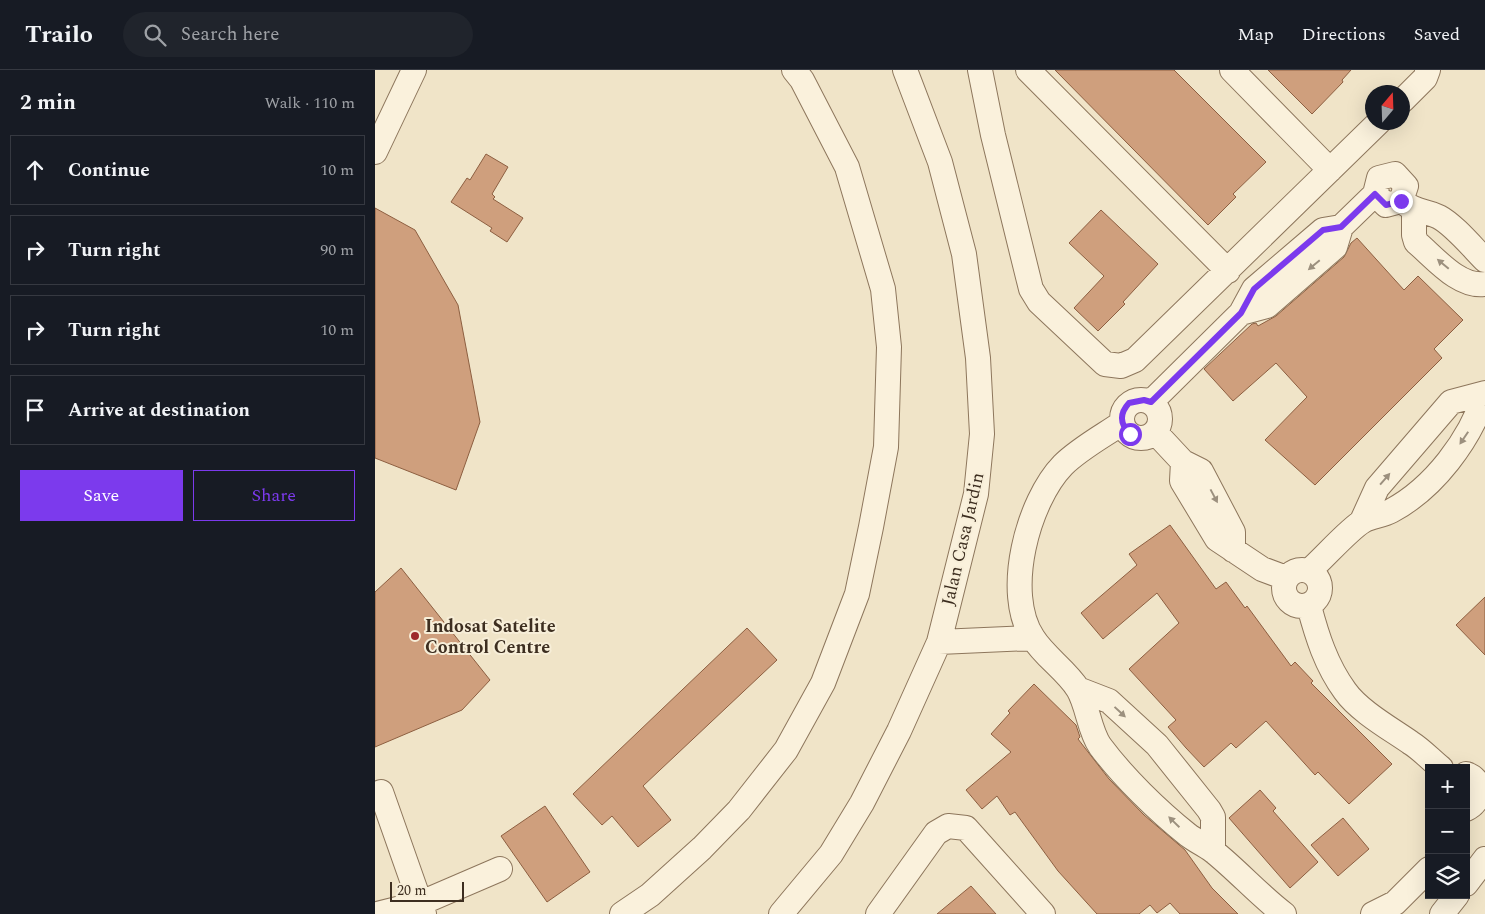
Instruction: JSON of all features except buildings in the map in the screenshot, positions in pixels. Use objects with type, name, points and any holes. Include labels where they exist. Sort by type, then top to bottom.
[{"type":"street","points":[[375,152],[414,70]]},
{"type":"street","points":[[622,914],[651,894],[709,842],[739,810],[785,750],[823,683],[857,594],[871,527],[886,447],[889,347],[883,289],[847,167],[794,70]]},
{"type":"street","name":"Jalan Casa Jardin","points":[[781,914],[831,854],[862,803],[899,731],[939,642],[977,494],[982,434],[978,358],[964,254],[940,162],[905,70]]},
{"type":"street","points":[[981,70],[993,135],[1031,289],[1039,302],[1105,364],[1121,366],[1135,360],[1371,130]]},
{"type":"street","points":[[1028,70],[1228,271]]},
{"type":"street","points":[[1232,70],[1330,170]]},
{"type":"street","points":[[1410,93],[1425,78],[1428,70]]},
{"type":"street","points":[[1151,402],[1241,313],[1267,306],[1335,247],[1341,227],[1375,194],[1379,178],[1395,174],[1406,186],[1408,206],[1416,242],[1463,281],[1476,285],[1485,284]]},
{"type":"street","points":[[1408,206],[1444,221],[1485,260]]},
{"type":"street","points":[[1362,522],[1377,488],[1451,402],[1485,394]]},
{"type":"street","points":[[1309,571],[1362,522],[1393,510],[1423,487],[1451,458],[1471,429],[1485,394]]},
{"type":"street","points":[[1144,400],[1151,402],[1160,416],[1155,432],[1149,436],[1136,438],[1130,434],[1122,423],[1121,416],[1129,403],[1144,400]]},
{"type":"street","points":[[1122,423],[1065,464],[1047,484],[1031,520],[1022,556],[1020,589],[1023,617],[1033,638],[1078,689],[1099,744],[1127,777],[1183,830],[1213,851],[1263,898],[1284,914]]},
{"type":"street","points":[[1155,432],[1183,462],[1182,481],[1217,540],[1262,569],[1286,578]]},
{"type":"street","points":[[1297,570],[1309,571],[1320,581],[1319,596],[1309,606],[1297,607],[1287,600],[1283,589],[1286,578],[1297,570]]},
{"type":"street","points":[[1309,606],[1321,646],[1331,669],[1347,694],[1436,764]]},
{"type":"street","points":[[939,642],[1033,638]]},
{"type":"street","points":[[1078,689],[1109,702],[1157,745],[1205,803],[1213,817],[1213,851]]},
{"type":"street","points":[[1470,808],[1474,806],[1480,795],[1477,779]]},
{"type":"street","points":[[381,792],[422,908]]},
{"type":"street","points":[[878,914],[937,833],[948,826],[966,828],[1043,914]]},
{"type":"street","points":[[1470,879],[1485,859]]},
{"type":"street","points":[[377,914],[422,908],[500,869]]},
{"type":"street","points":[[1373,914],[1395,903],[1425,873]]},
{"type":"street","points":[[1442,914],[1454,899]]},
{"type":"place","name":"Indosat Satelite Control Centre","points":[[415,636]]},
{"type":"route","points":[[1130,434],[1122,423],[1121,416],[1124,408],[1136,400],[1151,402],[1241,313],[1254,289],[1323,230],[1341,227],[1375,194],[1386,205],[1401,201]]}]
